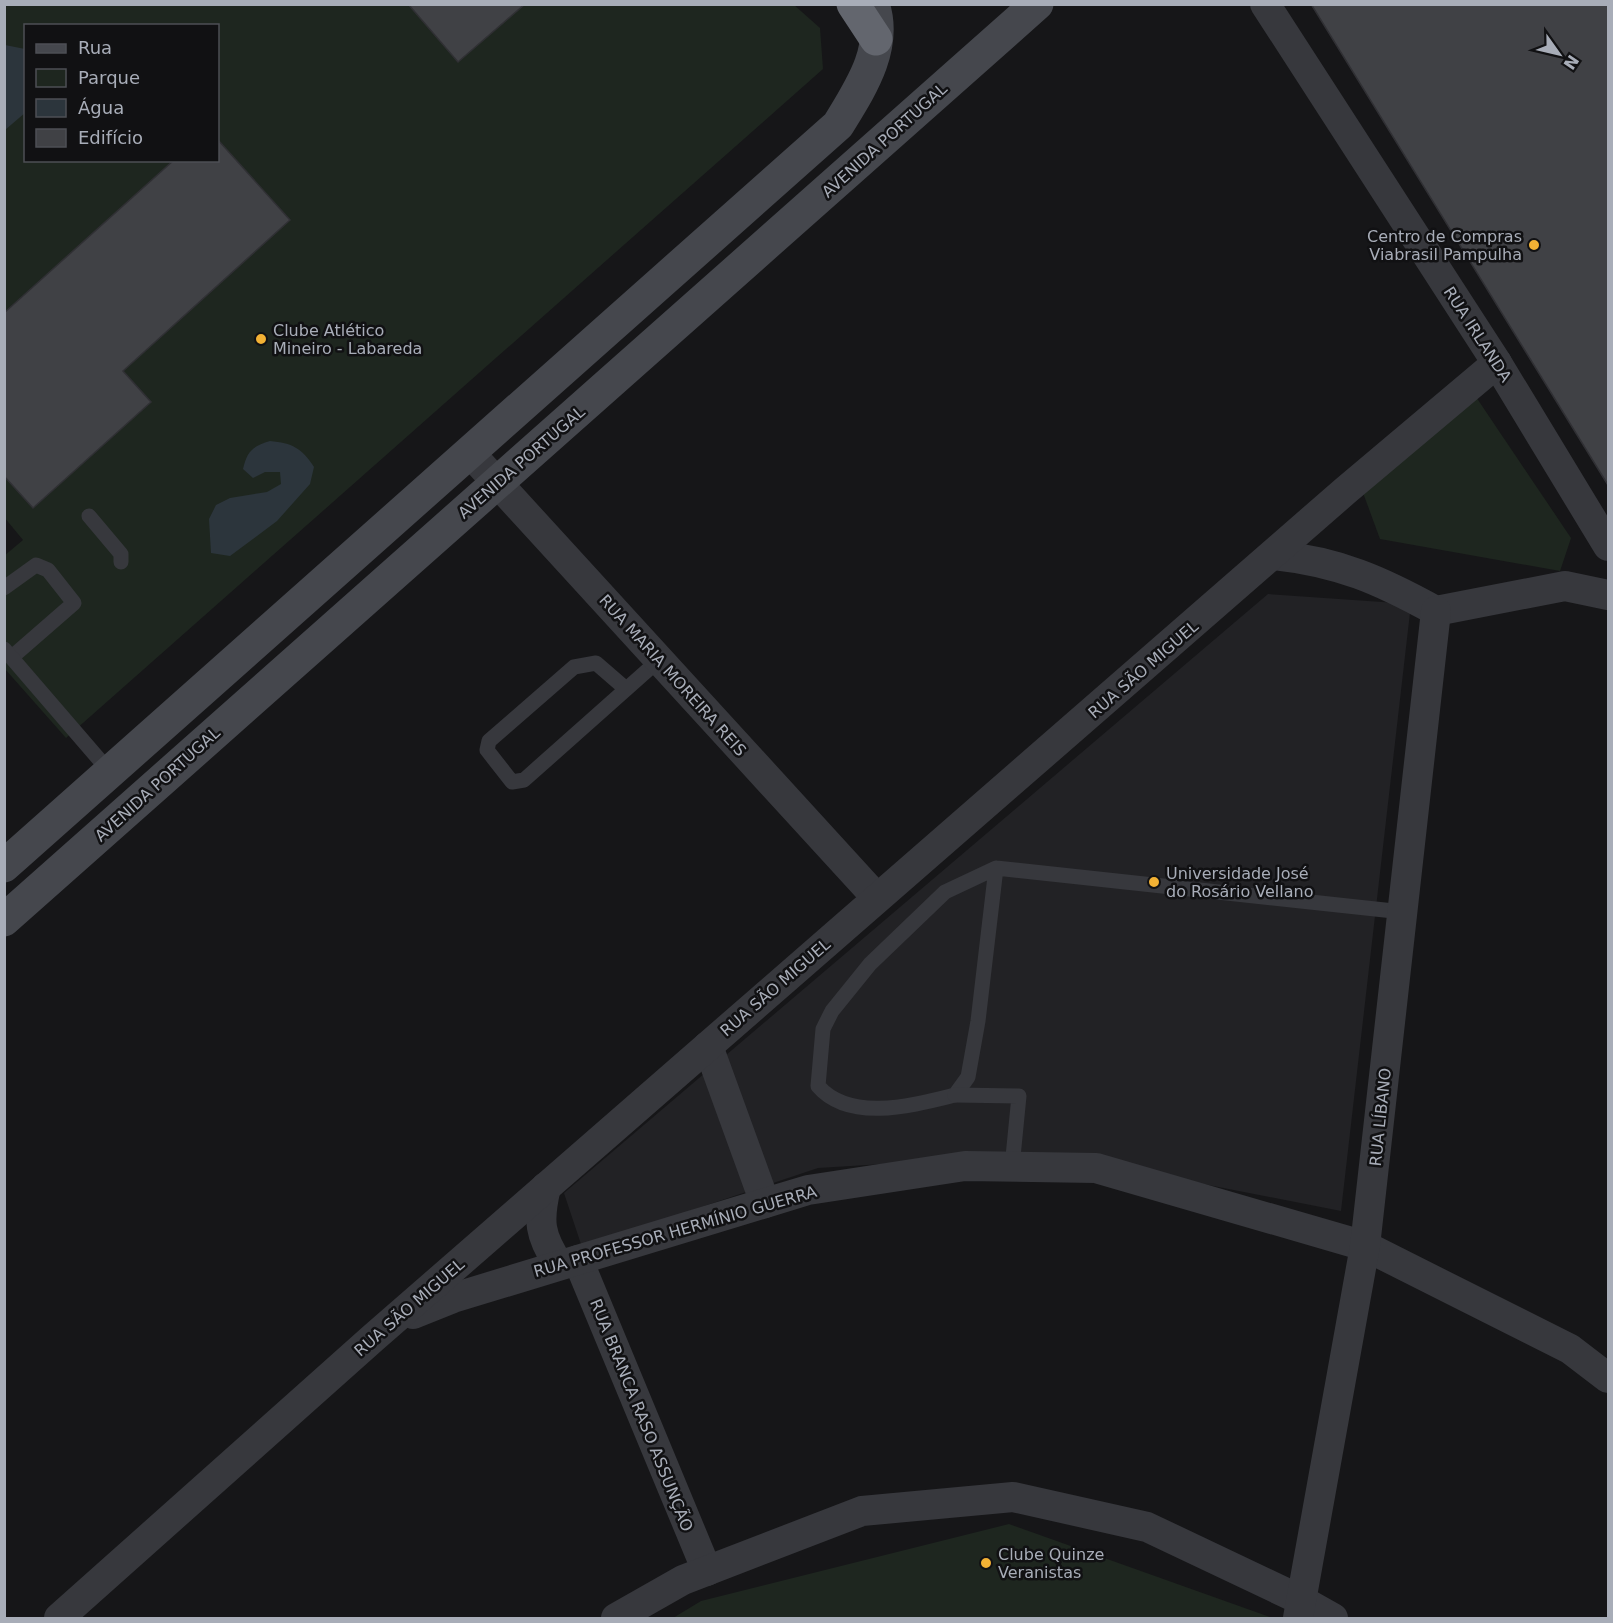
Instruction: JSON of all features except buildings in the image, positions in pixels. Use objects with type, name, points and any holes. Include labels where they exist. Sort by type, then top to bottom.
[{"type":"highway","points":[[853,4],[876,39]]},
{"type":"main road","points":[[4,866],[838,125],[868,76],[876,39],[877,15],[873,4]]},
{"type":"main road","name":"AVENIDA PORTUGAL","points":[[4,920],[1037,4]]},
{"type":"street","name":"RUA IRLANDA","points":[[1265,4],[1497,363],[1608,546]]},
{"type":"street","name":"RUA SÃO MIGUEL","points":[[59,1618],[388,1325],[877,898],[1497,363]]},
{"type":"street","name":"RUA MARIA MOREIRA REIS","points":[[470,453],[877,898]]},
{"type":"street","points":[[1274,555],[1313,559],[1384,582],[1436,611],[1565,586],[1608,595]]},
{"type":"street","name":"RUA LÍBANO","points":[[1300,1609],[1365,1246],[1436,611]]},
{"type":"street","points":[[708,1046],[765,1203]]},
{"type":"street","name":"RUA PROFESSOR HERMÍNIO GUERRA","points":[[388,1325],[453,1298],[808,1190],[965,1166],[1096,1168],[1365,1246],[1570,1349],[1608,1378]]},
{"type":"street","name":"RUA BRANCA RASO ASSUNÇÃO","points":[[546,1187],[539,1217],[548,1248],[569,1262],[706,1571]]},
{"type":"street","points":[[616,1618],[683,1580],[862,1511],[1013,1497],[1147,1527],[1300,1609],[1333,1618]]},
{"type":"lane","points":[[89,516],[121,554],[121,562]]},
{"type":"lane","points":[[4,588],[36,565],[48,570],[74,603],[8,653],[110,772]]},
{"type":"lane","points":[[626,689],[596,663],[574,667],[489,741],[486,750],[512,782],[524,780],[659,660]]},
{"type":"lane","points":[[955,1095],[968,1077],[996,868]]},
{"type":"lane","points":[[1012,1167],[1019,1096],[955,1095],[910,1106],[855,1107],[823,1091],[818,1086],[823,1029],[832,1011],[870,964],[945,892],[996,868],[1403,912]]},
{"type":"shaded area","name":"Universidade José do Rosário Vellano","points":[[1268,594],[1411,604],[1341,1211],[1086,1161],[965,1159],[818,1168],[582,1247],[564,1193]]},
{"type":"green space","name":"Clube Atlético Mineiro - Labareda","points":[[793,4],[820,28],[823,69],[66,738],[5,669],[4,556],[23,540],[4,517],[5,5]]},
{"type":"green space","points":[[1472,391],[1571,538],[1560,571],[1380,539],[1362,490]]},
{"type":"green space","name":"Clube Quinze Veranistas","points":[[1009,1524],[1273,1618],[673,1618],[701,1601]]},
{"type":"water","points":[[5,45],[24,49],[24,114],[5,130]]},
{"type":"water","points":[[270,441],[290,445],[305,455],[314,467],[310,484],[277,521],[230,556],[211,553],[209,519],[216,505],[230,498],[267,492],[281,484],[280,472],[265,472],[253,478],[243,469],[252,450]]},
{"type":"place","name":"Centro de Compras Viabrasil Pampulha","points":[[1534,245]]},
{"type":"place","name":"Clube Atlético Mineiro - Labareda","points":[[261,339]]},
{"type":"place","name":"Universidade José do Rosário Vellano","points":[[1154,882]]},
{"type":"place","name":"Clube Quinze Veranistas","points":[[986,1563]]}]
